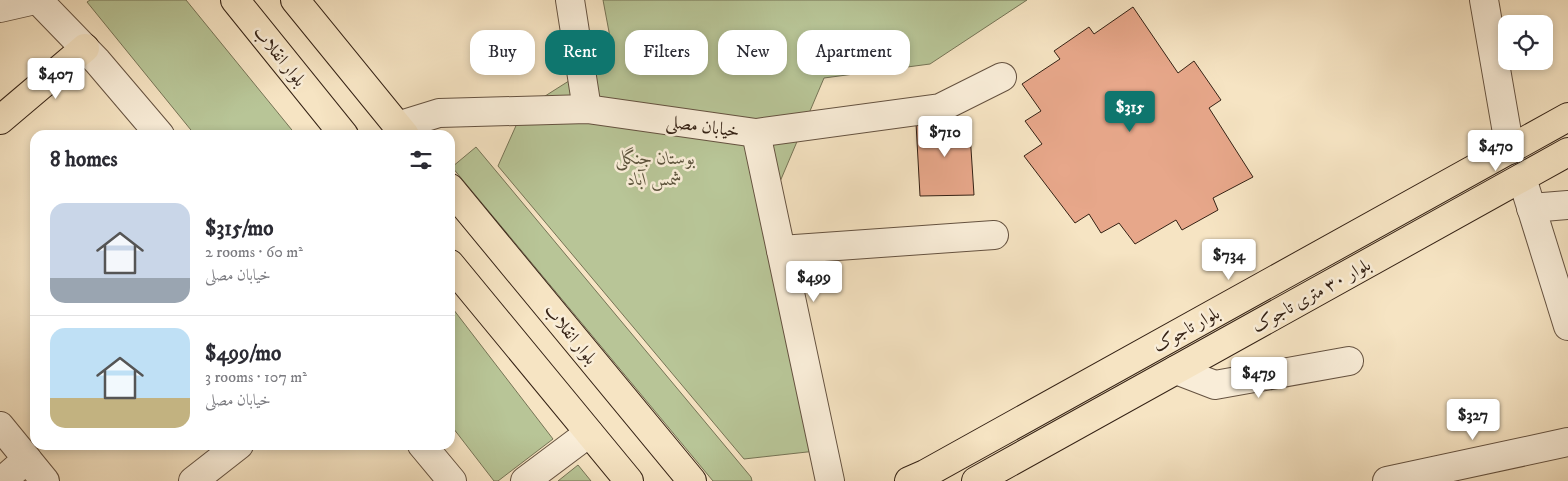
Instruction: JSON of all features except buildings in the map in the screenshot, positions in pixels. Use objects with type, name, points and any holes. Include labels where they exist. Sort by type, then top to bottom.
[{"type":"main road","name":"بلوار انقلاب","points":[[236,0],[340,130]]},
{"type":"main road","points":[[294,0],[401,130]]},
{"type":"main road","points":[[0,120],[85,48]]},
{"type":"main road","name":"بلوار تاجوک","points":[[909,481],[925,474],[1568,117]]},
{"type":"main road","points":[[1510,150],[1522,178]]},
{"type":"main road","name":"بلوار ۳۰ متری تاجوک","points":[[976,481],[1568,152]]},
{"type":"main road","name":"بلوار انقلاب","points":[[455,194],[692,481]]},
{"type":"main road","points":[[455,270],[629,481]]},
{"type":"street","points":[[0,8],[37,0],[85,48],[156,130]]},
{"type":"street","points":[[570,0],[587,109]]},
{"type":"street","points":[[1484,0],[1510,150]]},
{"type":"street","name":"خیابان مصلی","points":[[401,130],[438,113],[587,109],[756,133],[940,108],[1002,78]]},
{"type":"street","points":[[756,133],[830,481]]},
{"type":"street","points":[[1522,178],[1568,326]]},
{"type":"street","points":[[1531,208],[1568,205]]},
{"type":"street","points":[[781,250],[994,235]]},
{"type":"street","points":[[1176,370],[1215,385],[1349,361]]},
{"type":"street","points":[[0,426],[45,481]]},
{"type":"street","points":[[525,481],[589,433]]},
{"type":"street","points":[[1387,481],[1568,442]]},
{"type":"street","points":[[193,481],[233,450]]},
{"type":"street","points":[[426,450],[452,481]]},
{"type":"street","points":[[2,481],[27,459]]},
{"type":"green space","points":[[90,0],[186,0],[292,130],[191,130],[87,2]]},
{"type":"green space","name":"بوستان جنگلی شمس آباد","points":[[603,0],[1027,0],[930,64],[910,67],[910,30],[797,30],[797,75],[847,75],[824,78],[762,224],[825,450],[744,459],[498,166],[523,110],[578,75],[615,75],[615,30],[609,30]]},
{"type":"green space","points":[[476,147],[751,477],[752,481],[713,481],[455,171],[455,164]]},
{"type":"green space","points":[[455,312],[553,439],[498,481],[494,481],[455,430]]},
{"type":"green space","points":[[578,465],[591,481],[558,481]]}]
